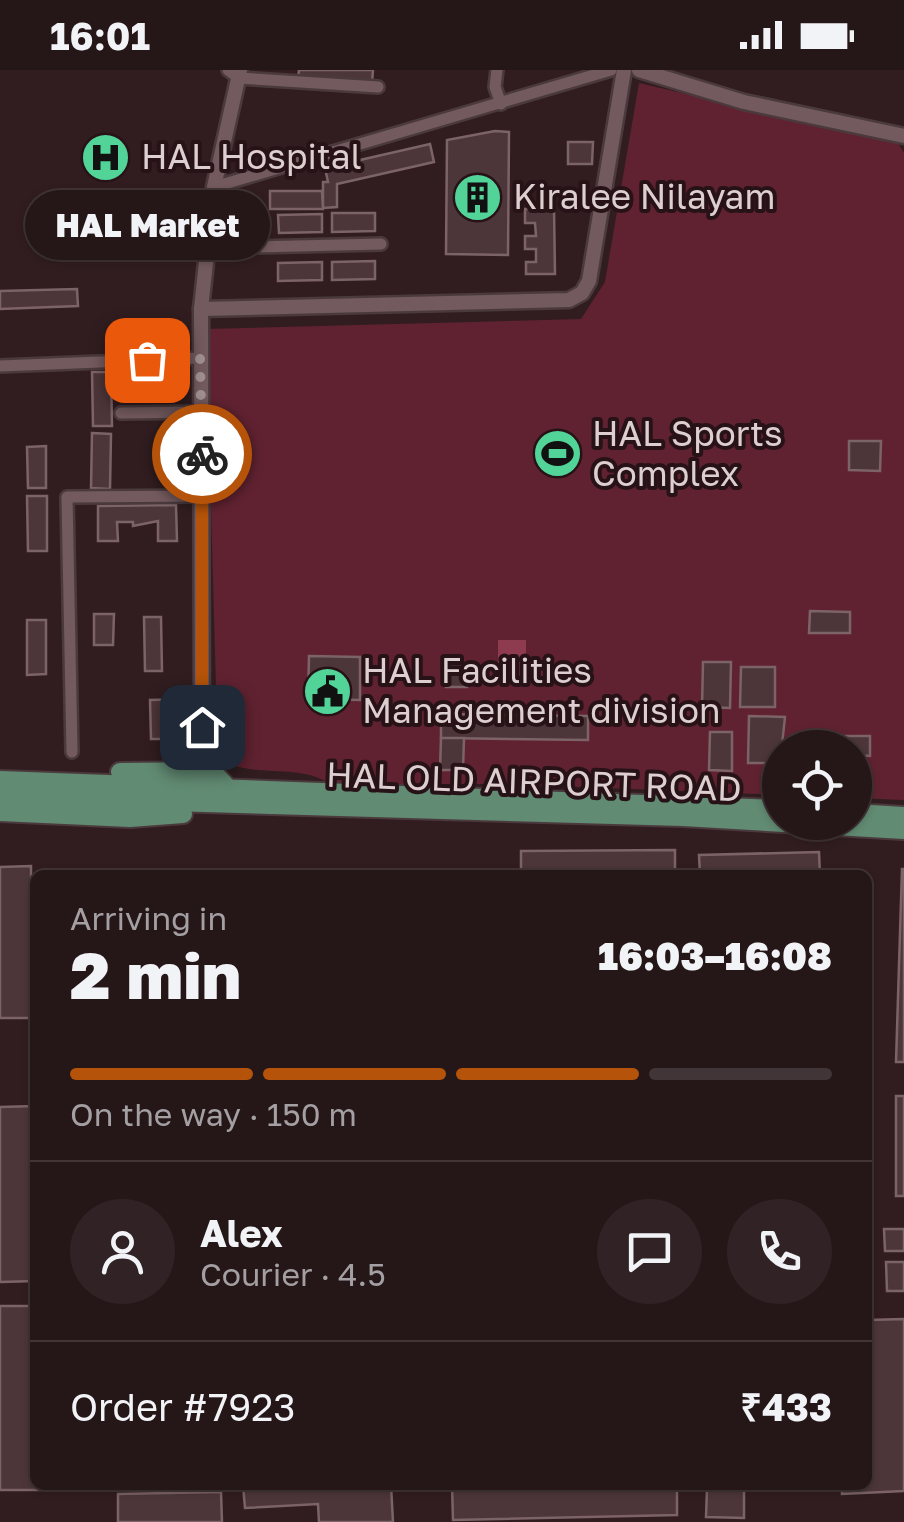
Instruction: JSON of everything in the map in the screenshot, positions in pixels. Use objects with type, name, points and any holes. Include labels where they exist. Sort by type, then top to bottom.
[{"type":"main road","points":[[0,768],[212,771],[224,796]]},
{"type":"main road","points":[[0,780],[224,796]]},
{"type":"main road","points":[[0,797],[224,796]]},
{"type":"main road","points":[[0,812],[130,818],[208,812],[224,796]]},
{"type":"main road","name":"HAL OLD AIRPORT ROAD","points":[[224,796],[762,809]]},
{"type":"main road","name":"HAL OLD AIRPORT ROAD","points":[[224,796],[904,830]]},
{"type":"main road","points":[[872,814],[904,816]]},
{"type":"street","points":[[497,70],[495,87],[500,104]]},
{"type":"street","points":[[214,188],[610,70]]},
{"type":"street","points":[[201,309],[569,300],[582,293],[589,281],[624,70]]},
{"type":"street","points":[[639,70],[744,102],[904,136]]},
{"type":"street","points":[[202,771],[201,309],[214,188],[236,73],[378,88]]},
{"type":"street","points":[[208,248],[381,244]]},
{"type":"street","points":[[0,366],[200,358]]},
{"type":"street","points":[[121,414],[201,412]]},
{"type":"street","points":[[72,752],[67,498],[202,496]]},
{"type":"shaded area","name":"HAL Sports Complex","points":[[639,83],[898,143],[904,153],[904,800],[872,799],[872,730],[762,730],[762,794],[505,784],[330,784],[303,774],[231,765],[218,758],[206,329],[581,319],[605,282]]},
{"type":"shaded area","points":[[498,640],[526,640],[526,684],[498,684]]},
{"type":"building","points":[[299,70],[373,70],[372,83],[298,79]]},
{"type":"building","name":"Kiralee Nilayam","points":[[509,132],[508,255],[446,254],[447,140]]},
{"type":"building","points":[[568,142],[593,142],[592,164],[568,164]]},
{"type":"building","points":[[430,144],[434,162],[337,184],[337,207],[323,208],[323,182],[328,182],[325,168]]},
{"type":"building","points":[[270,191],[322,191],[323,209],[270,209]]},
{"type":"building","points":[[554,208],[555,274],[526,274],[526,262],[536,262],[536,249],[525,249],[525,236],[536,236],[535,223],[525,223],[525,209]]},
{"type":"building","points":[[332,213],[375,213],[375,231],[332,232]]},
{"type":"building","points":[[322,214],[322,232],[279,233],[278,215]]},
{"type":"building","points":[[375,261],[375,279],[332,280],[332,262]]},
{"type":"building","points":[[322,262],[322,280],[278,281],[278,263]]},
{"type":"building","points":[[77,289],[78,306],[0,309],[0,291]]},
{"type":"building","points":[[92,372],[111,372],[112,426],[93,426]]},
{"type":"building","points":[[92,433],[111,434],[110,489],[91,488]]},
{"type":"building","points":[[849,441],[881,441],[880,471],[849,470]]},
{"type":"building","points":[[46,446],[46,488],[28,488],[27,447]]},
{"type":"building","points":[[27,496],[47,496],[47,551],[28,551]]},
{"type":"building","points":[[176,505],[177,541],[158,541],[158,521],[133,526],[133,522],[117,522],[118,541],[98,541],[98,506]]},
{"type":"building","points":[[810,611],[850,612],[850,633],[809,633]]},
{"type":"building","points":[[94,614],[114,614],[113,645],[94,645]]},
{"type":"building","points":[[144,617],[161,617],[162,671],[145,671]]},
{"type":"building","points":[[27,620],[46,620],[46,674],[27,675]]},
{"type":"building","points":[[309,656],[360,657],[360,700],[308,699]]},
{"type":"building","points":[[703,662],[731,662],[730,708],[702,707]]},
{"type":"building","points":[[446,666],[467,667],[467,687],[446,687]]},
{"type":"building","points":[[741,667],[775,667],[775,707],[740,707]]},
{"type":"building","points":[[187,699],[188,739],[151,739],[150,700]]},
{"type":"building","points":[[441,714],[588,716],[588,740],[441,738]]},
{"type":"building","points":[[749,716],[785,717],[784,730],[762,730],[762,763],[748,763]]},
{"type":"building","points":[[710,732],[732,732],[732,771],[709,770]]},
{"type":"building","points":[[441,738],[464,738],[463,770],[440,770]]},
{"type":"building","points":[[675,850],[675,870],[521,870],[521,851]]},
{"type":"building","points":[[819,852],[820,870],[700,870],[699,855]]},
{"type":"building","points":[[31,866],[30,1018],[0,1018],[0,867]]},
{"type":"building","points":[[902,869],[904,1062],[896,1062]]},
{"type":"building","points":[[896,1096],[904,1096],[904,1196],[896,1196]]},
{"type":"building","points":[[30,1106],[30,1281],[0,1282],[0,1107]]},
{"type":"building","points":[[884,1229],[904,1229],[904,1251],[885,1251]]},
{"type":"building","points":[[886,1262],[904,1262],[904,1291],[887,1291]]},
{"type":"building","points":[[0,1306],[30,1306],[30,1490],[0,1490]]},
{"type":"building","points":[[904,1319],[904,1491],[842,1494],[842,1490],[872,1490],[872,1320]]},
{"type":"building","points":[[243,1490],[391,1490],[393,1522],[319,1522],[318,1504],[245,1508]]},
{"type":"building","points":[[452,1490],[677,1490],[677,1515],[453,1520]]},
{"type":"building","points":[[707,1490],[744,1490],[744,1518],[706,1517]]},
{"type":"building","points":[[221,1492],[222,1522],[118,1522],[118,1494]]},
{"type":"way so far","points":[[147,360],[200,358],[202,454]]},
{"type":"place","name":"HAL Hospital","points":[[106,157]]},
{"type":"place","name":"Kiralee Nilayam","points":[[478,197]]},
{"type":"place","name":"HAL Market","points":[[147,360]]},
{"type":"place","name":"HAL Sports Complex","points":[[557,454]]},
{"type":"place","name":"HAL Facilities Management division","points":[[327,691]]},
{"type":"route","points":[[202,454],[202,727]]}]
